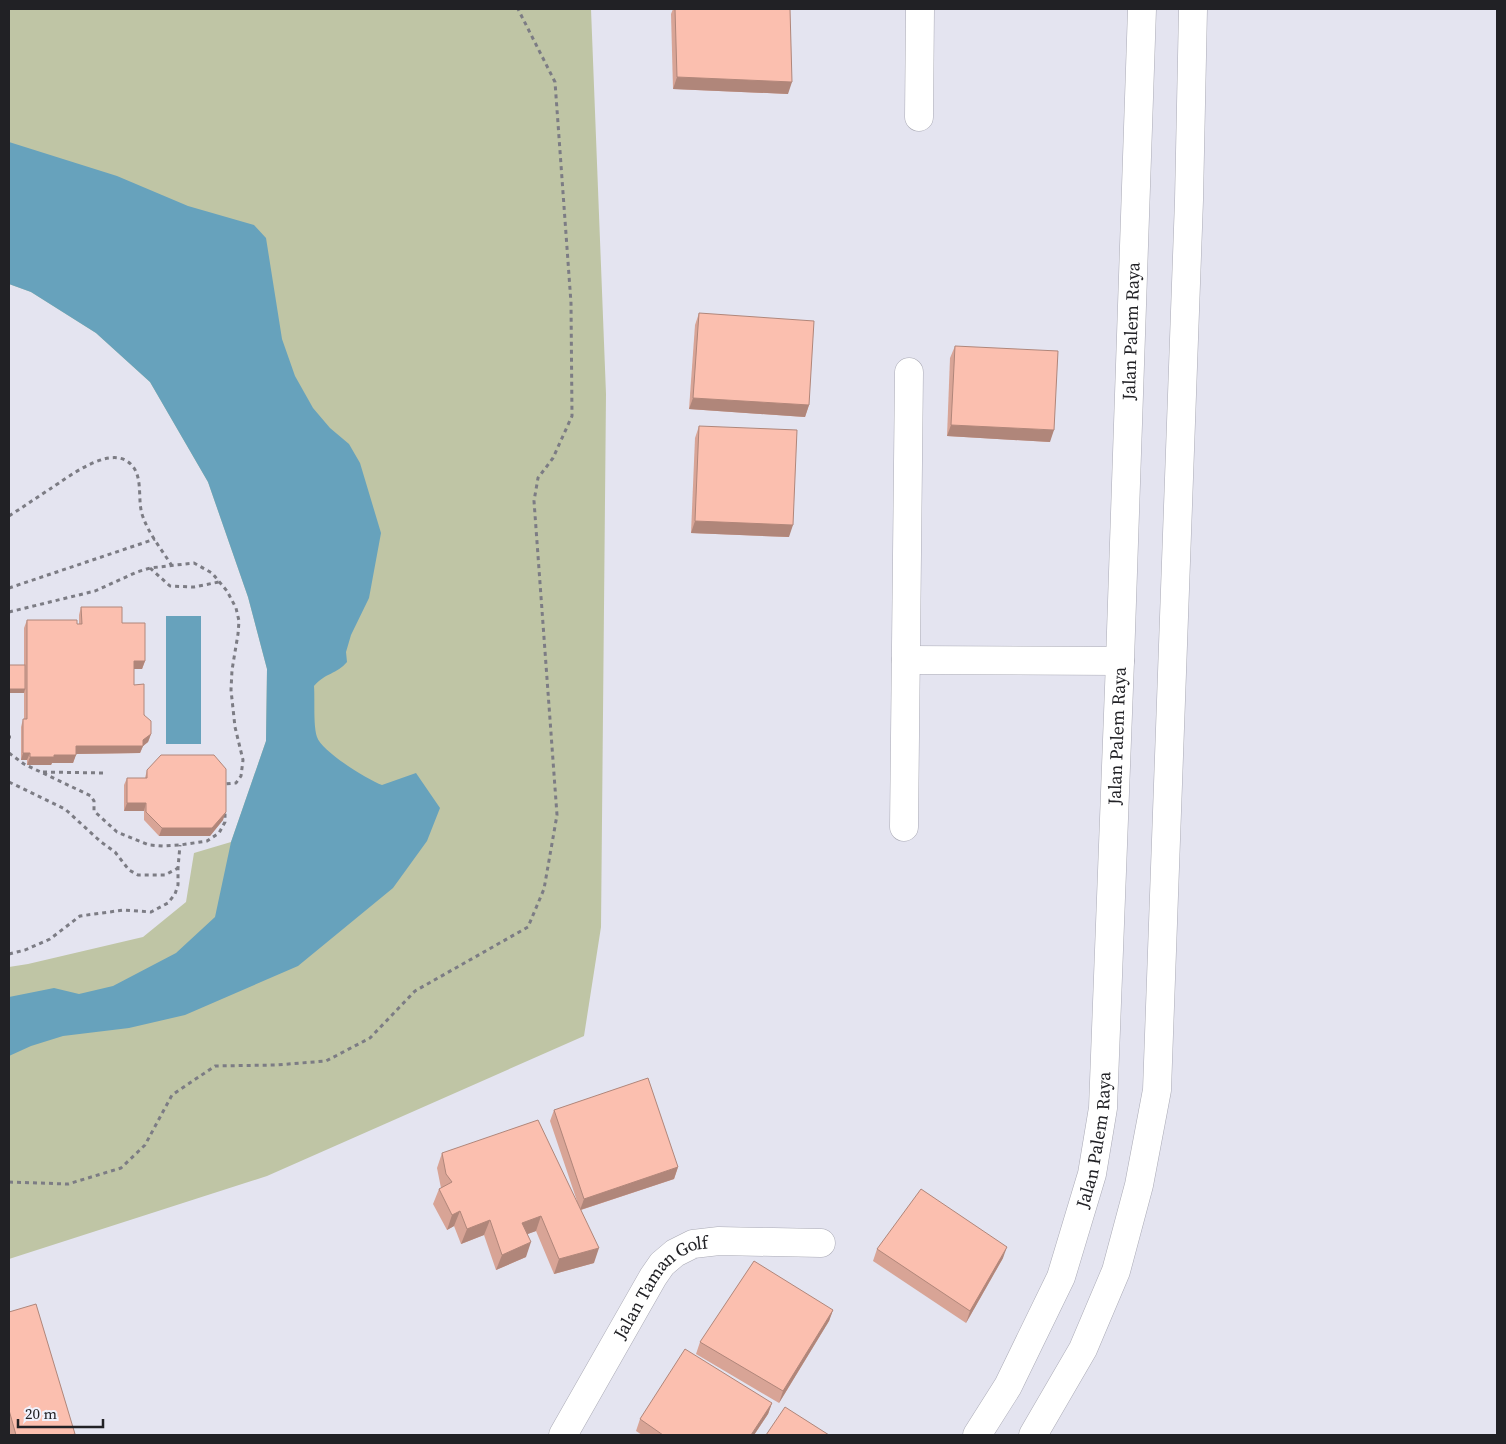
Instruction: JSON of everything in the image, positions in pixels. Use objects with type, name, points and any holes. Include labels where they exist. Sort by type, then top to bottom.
[{"type":"street","points":[[919,117],[920,9]]},
{"type":"street","name":"Jalan Palem Raya","points":[[977,1435],[1008,1386],[1061,1276],[1092,1174],[1102,1108],[1120,661],[1142,9]]},
{"type":"street","points":[[1033,1435],[1083,1349],[1116,1271],[1139,1185],[1157,1090],[1189,200],[1193,9]]},
{"type":"street","points":[[904,827],[909,372]]},
{"type":"street","points":[[906,660],[1120,661]]},
{"type":"street","name":"Jalan Taman Golf","points":[[563,1435],[654,1277],[662,1264],[675,1252],[693,1244],[719,1241],[821,1243]]},
{"type":"path","points":[[9,1182],[68,1184],[122,1168],[146,1145],[172,1095],[215,1066],[276,1065],[326,1061],[370,1038],[414,991],[528,927],[544,889],[557,815],[534,500],[538,478],[553,458],[572,416],[571,313],[555,82],[518,9]]},
{"type":"path","points":[[9,516],[88,464],[111,458],[125,459],[135,469],[143,517],[172,566]]},
{"type":"path","points":[[9,588],[155,539]]},
{"type":"path","points":[[9,612],[95,591],[136,572],[150,568],[194,563],[212,573],[220,582],[236,608],[239,621],[231,690],[235,728],[242,760],[241,776],[236,783],[225,783],[225,793]]},
{"type":"path","points":[[150,568],[170,586],[194,587],[220,582]]},
{"type":"path","points":[[9,753],[24,764],[91,796],[94,801],[94,811],[117,832],[149,845],[180,845],[207,840],[220,833],[225,822],[225,812]]},
{"type":"path","points":[[42,772],[103,773]]},
{"type":"path","points":[[9,782],[65,809],[101,842],[115,852],[128,870],[138,875],[165,875],[178,868]]},
{"type":"path","points":[[9,954],[25,950],[50,939],[80,916],[124,910],[151,912],[168,903],[175,894],[178,885],[180,845]]},
{"type":"green space","points":[[9,9],[591,9],[606,394],[601,927],[584,1036],[267,1176],[9,1259],[9,967],[143,937],[186,902],[194,853],[231,842],[266,741],[267,669],[248,597],[208,482],[150,382],[96,333],[31,292],[9,284]]},
{"type":"water","points":[[9,142],[117,176],[188,206],[254,225],[266,238],[282,339],[295,376],[313,408],[330,428],[349,444],[360,463],[381,533],[369,598],[351,635],[346,652],[347,662],[339,669],[322,678],[314,686],[317,737],[320,743],[336,757],[356,771],[382,785],[416,773],[440,808],[427,841],[393,888],[298,966],[185,1015],[129,1028],[63,1036],[31,1046],[9,1056],[9,997],[54,988],[79,994],[113,986],[176,953],[215,917],[231,842],[266,741],[267,669],[248,597],[208,482],[150,382],[96,333],[31,292],[9,284]]},
{"type":"water","points":[[166,616],[201,616],[201,744],[166,744]]},
{"type":"building","points":[[675,9],[790,9],[792,82],[677,77]]},
{"type":"building","points":[[699,313],[814,321],[809,405],[693,398]]},
{"type":"building","points":[[955,346],[1058,351],[1054,430],[951,425]]},
{"type":"building","points":[[699,426],[797,430],[793,525],[695,521]]},
{"type":"building","points":[[81,607],[122,607],[122,623],[145,623],[145,661],[134,661],[134,685],[144,684],[144,715],[151,721],[151,734],[143,740],[143,746],[76,746],[76,755],[30,757],[30,753],[23,753],[23,719],[27,719],[27,620],[77,620],[77,624],[82,624]]},
{"type":"building","points":[[9,665],[25,665],[25,689],[9,689]]},
{"type":"building","points":[[161,755],[214,755],[226,769],[226,812],[212,828],[162,828],[146,812],[146,803],[127,803],[127,778],[147,778],[147,770]]},
{"type":"building","points":[[648,1078],[678,1167],[584,1199],[554,1110]]},
{"type":"building","points":[[538,1120],[599,1248],[559,1259],[541,1216],[522,1223],[531,1242],[502,1255],[490,1220],[467,1229],[460,1211],[452,1215],[439,1189],[452,1182],[446,1174],[442,1153]]},
{"type":"building","points":[[921,1189],[1007,1247],[970,1311],[877,1249]]},
{"type":"building","points":[[754,1261],[833,1310],[783,1391],[700,1342]]},
{"type":"building","points":[[36,1304],[75,1434],[16,1435],[9,1410],[9,1312]]},
{"type":"building","points":[[685,1349],[772,1403],[751,1435],[663,1435],[640,1419]]},
{"type":"building","points":[[785,1407],[829,1435],[766,1435]]}]
